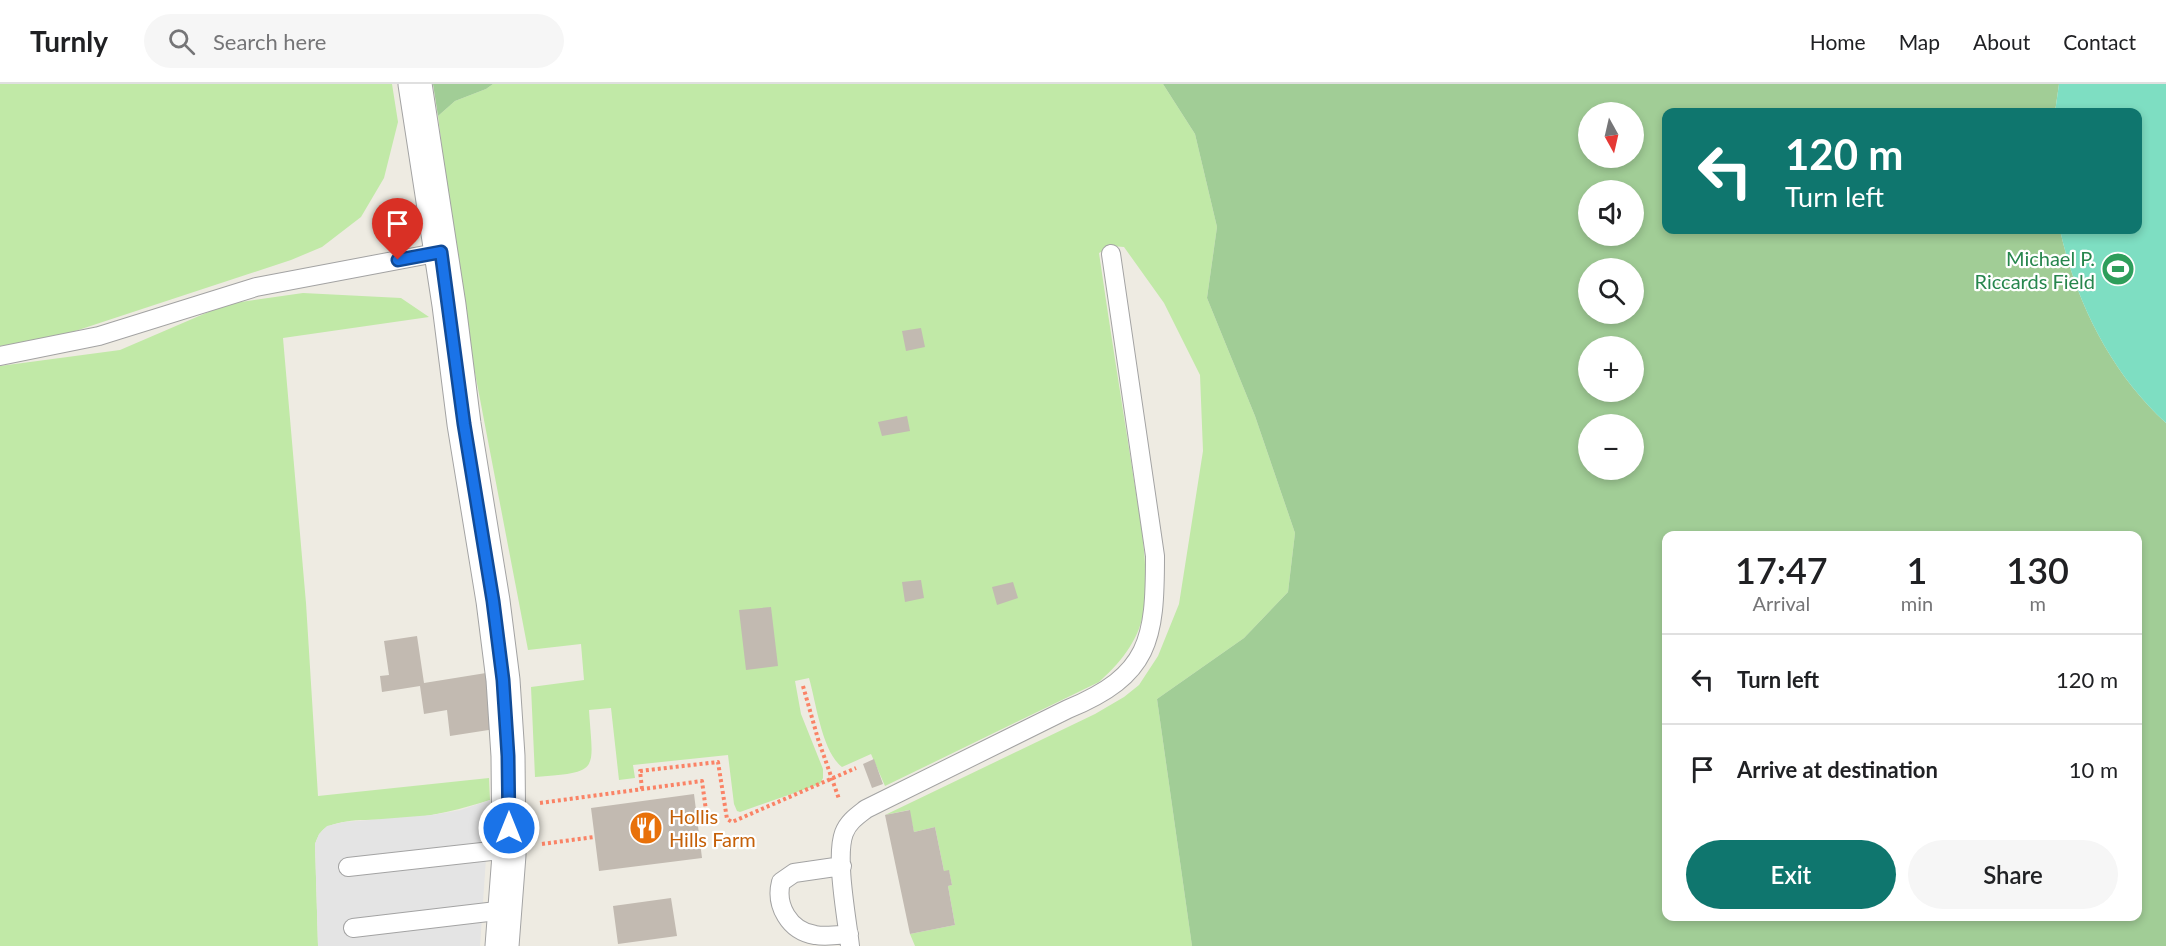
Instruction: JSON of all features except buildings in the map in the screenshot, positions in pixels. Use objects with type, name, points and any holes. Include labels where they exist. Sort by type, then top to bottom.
[{"type":"street","points":[[415,84],[503,680],[509,849],[502,946]]},
{"type":"lane","points":[[0,356],[99,336],[256,287],[441,252]]},
{"type":"lane","points":[[842,866],[794,873],[781,882],[778,893],[781,907],[788,918],[806,933],[849,940],[842,866],[843,834],[850,822],[876,804],[1068,709],[1100,696],[1126,677],[1141,655],[1150,632],[1155,591],[1155,556],[1111,254]]},
{"type":"lane","points":[[348,867],[509,849]]},
{"type":"lane","points":[[353,928],[505,910]]},
{"type":"path","points":[[803,686],[832,778],[850,822]]},
{"type":"path","points":[[642,789],[640,771],[718,762],[727,819],[732,822],[856,768]]},
{"type":"path","points":[[508,806],[702,781],[706,818],[697,819]]},
{"type":"path","points":[[509,849],[594,837]]},
{"type":"green space","points":[[0,84],[392,84],[398,122],[384,178],[361,217],[322,247],[291,260],[54,338],[0,346]]},
{"type":"green space","points":[[433,84],[493,84],[455,101],[438,116]]},
{"type":"green space","points":[[493,84],[1163,84],[1195,134],[1217,227],[1207,298],[1255,416],[1295,533],[1288,592],[1244,638],[1157,699],[1192,946],[915,946],[910,934],[955,925],[948,886],[952,885],[949,871],[944,871],[935,827],[914,832],[909,810],[885,815],[1095,714],[1139,685],[1158,656],[1179,604],[1203,451],[1200,375],[1164,303],[1124,247],[1112,246],[1099,253],[1143,537],[1145,595],[1143,614],[1137,634],[1114,668],[1099,682],[885,786],[871,754],[842,767],[835,760],[825,739],[809,678],[795,681],[801,714],[823,769],[823,778],[820,784],[740,812],[734,804],[728,755],[633,765],[635,778],[619,780],[611,708],[589,710],[592,746],[588,765],[572,773],[535,777],[531,687],[584,680],[581,644],[528,650],[462,305],[438,116],[455,101]]},
{"type":"green space","points":[[1163,84],[2059,84],[2056,108],[1662,108],[1662,234],[2061,234],[2076,284],[2098,335],[2128,382],[2166,423],[2166,946],[1192,946],[1157,699],[1244,638],[1288,592],[1295,533],[1255,416],[1207,298],[1217,227],[1195,134]]},
{"type":"green space","name":"Michael P. Riccards Field","points":[[2059,84],[2166,84],[2166,423],[2128,382],[2098,335],[2076,284],[2061,234],[2142,234],[2142,108],[2056,108]]},
{"type":"green space","points":[[303,293],[401,298],[429,317],[283,338],[306,603],[318,796],[489,778],[490,800],[425,816],[347,821],[324,829],[315,844],[318,946],[0,946],[0,366],[120,350],[227,304]]},
{"type":"shaded area","points":[[490,800],[480,946],[318,946],[315,844],[319,834],[327,826],[344,822],[432,815],[461,810]]},
{"type":"place","name":"Michael P. Riccards Field","points":[[2118,269]]},
{"type":"place","name":"Hollis Hills Farm","points":[[646,828]]},
{"type":"route","points":[[398,260],[441,252],[450,305],[464,424],[493,601],[503,680],[508,756],[509,828]]}]
